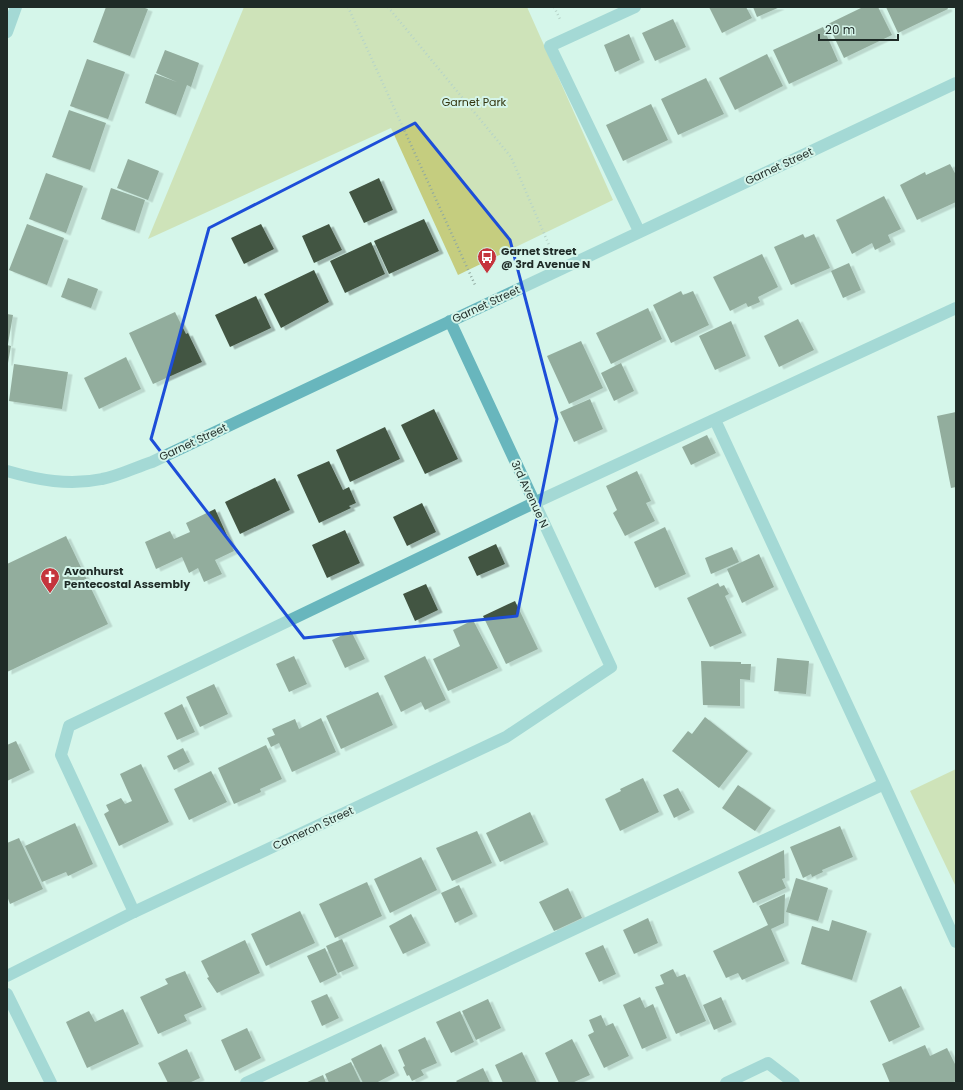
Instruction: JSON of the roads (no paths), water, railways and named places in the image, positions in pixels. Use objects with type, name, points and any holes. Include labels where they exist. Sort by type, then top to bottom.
[{"type":"street","points":[[7,32],[16,7]]},
{"type":"street","points":[[636,7],[550,46],[639,231]]},
{"type":"street","name":"Garnet Street","points":[[7,471],[37,480],[74,483],[103,479],[152,462],[639,231],[956,83]]},
{"type":"street","points":[[134,912],[61,754],[69,726],[534,503],[956,308]]},
{"type":"street","name":"3rd Avenue N","points":[[450,321],[611,667]]},
{"type":"street","points":[[715,420],[956,942]]},
{"type":"street","name":"Cameron Street","points":[[7,976],[134,912],[506,737],[611,667]]},
{"type":"street","points":[[246,1083],[884,784]]},
{"type":"street","points":[[7,994],[51,1083]]},
{"type":"street","points":[[726,1083],[768,1063],[794,1083]]},
{"type":"place","name":"Garnet Street @ 3rd Avenue N","points":[[487,274]]},
{"type":"place","name":"Avonhurst Pentecostal Assembly","points":[[50,594]]},
{"type":"park label","name":"Garnet Park","points":[[474,102]]}]
